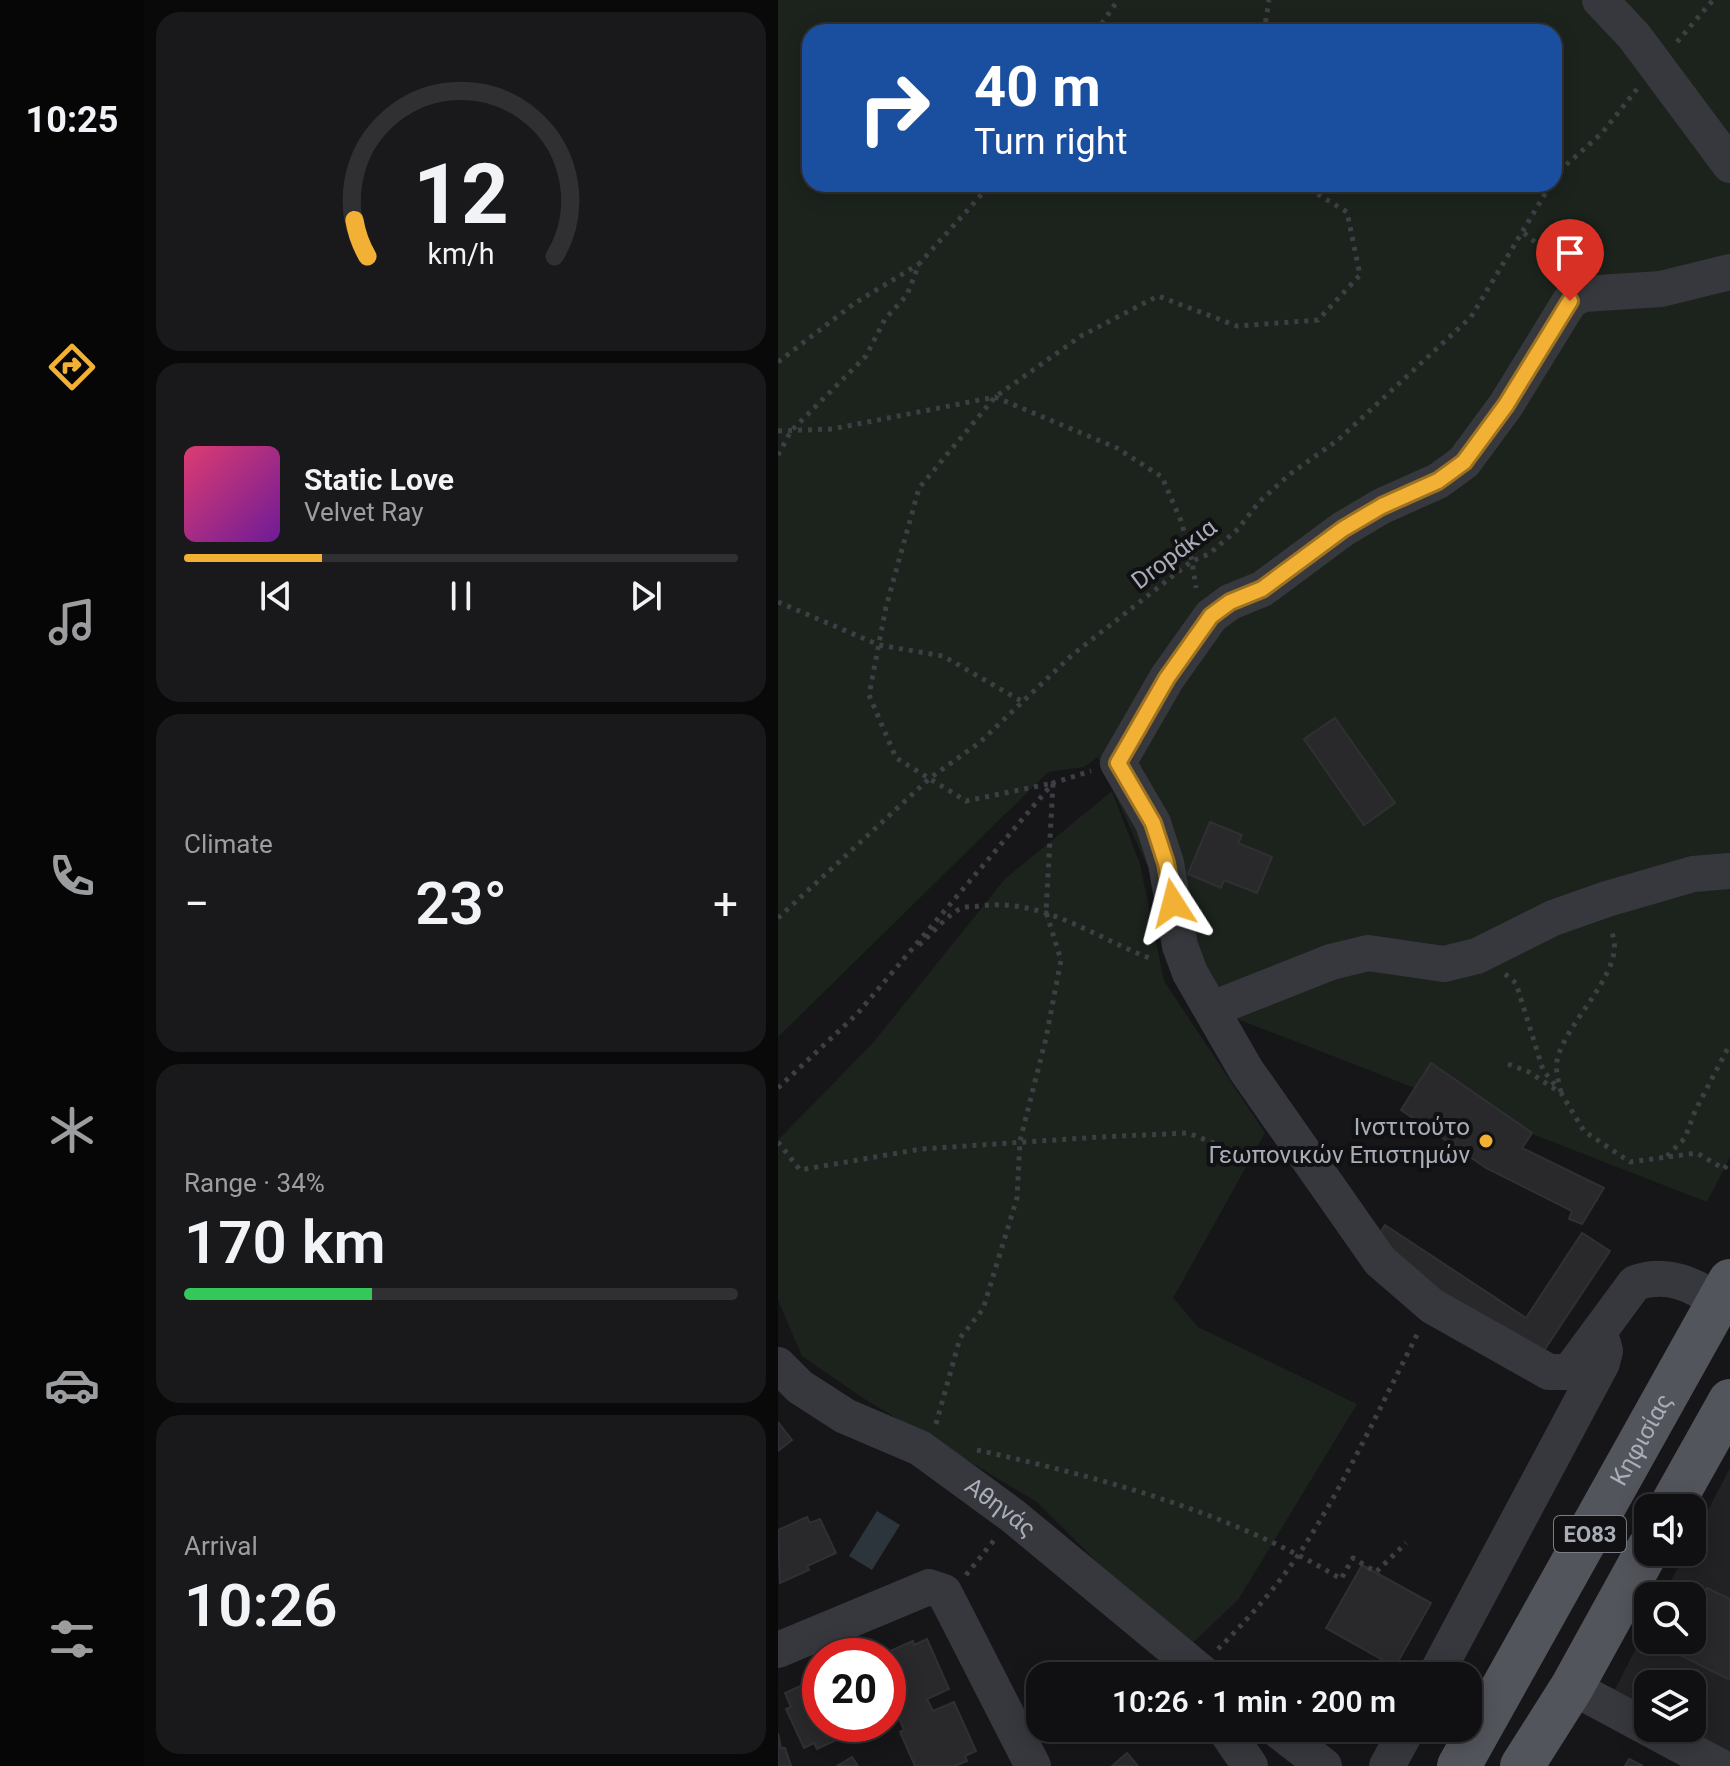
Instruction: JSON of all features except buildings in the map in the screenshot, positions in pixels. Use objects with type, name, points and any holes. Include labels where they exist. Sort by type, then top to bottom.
[{"type":"main road","name":"Κηφισίας","points":[[1459,1766],[1726,1296]]},
{"type":"main road","points":[[1678,1494],[1730,1401]]},
{"type":"main road","name":"ΕΟ83","points":[[1522,1766],[1572,1687],[1639,1566]]},
{"type":"street","points":[[1600,0],[1634,36],[1730,165]]},
{"type":"street","points":[[1726,1296],[1666,1278],[1648,1278],[1635,1283],[1573,1367],[1558,1373],[1549,1372],[1432,1306],[1380,1261],[1246,1070],[1190,973],[1180,946],[1166,863],[1153,823],[1118,763],[1167,678],[1211,616],[1262,589],[1343,529],[1382,506],[1438,481],[1464,462],[1506,405],[1570,301],[1583,294],[1661,289],[1730,272]]},
{"type":"street","points":[[1212,1009],[1331,962],[1368,953],[1444,964],[1477,956],[1553,918],[1607,899],[1693,874],[1730,871]]},
{"type":"street","points":[[1442,1662],[1602,1363],[1605,1351],[1602,1325]]},
{"type":"street","name":"Αθηνάς","points":[[778,1365],[800,1387],[845,1416],[926,1444],[1189,1662]]},
{"type":"street","points":[[778,1650],[929,1587],[944,1592],[1033,1766]]},
{"type":"street","points":[[1572,1687],[1719,1766]]},
{"type":"street","points":[[1234,1742],[1250,1766]]},
{"type":"street","points":[[1293,1742],[1324,1766]]},
{"type":"street","points":[[1387,1766],[1400,1742]]},
{"type":"path","points":[[1102,24],[1118,0]]},
{"type":"path","points":[[1265,24],[1269,0]]},
{"type":"path","points":[[778,362],[855,303],[919,264],[984,192]]},
{"type":"path","points":[[1118,763],[1053,783],[966,801],[896,758],[869,695],[886,607],[919,488],[995,397],[1081,336],[1158,296],[1237,326],[1318,320],[1360,275],[1347,212],[1314,192]]},
{"type":"path","name":"Dropάκια","points":[[778,918],[930,778],[979,743],[1072,655],[1192,561],[1219,546],[1290,474],[1338,440],[1471,317],[1547,192]]},
{"type":"path","points":[[1524,233],[1557,260],[1570,301]]},
{"type":"path","points":[[778,455],[791,431],[866,356],[885,319],[907,295],[919,264]]},
{"type":"path","points":[[778,431],[832,429],[995,397],[1117,448],[1162,477],[1181,521],[1192,561],[1197,612],[1194,637]]},
{"type":"path","points":[[778,602],[879,645],[943,656],[1023,702]]},
{"type":"path","points":[[926,1444],[960,1338],[983,1309],[1017,1198],[1020,1141],[1046,1038],[1061,960],[1046,912],[1053,783]]},
{"type":"path","points":[[778,1088],[857,1014],[1053,783]]},
{"type":"path","points":[[905,958],[961,909],[994,904],[1046,912],[1093,931],[1119,947],[1190,973]]},
{"type":"path","points":[[1561,1093],[1556,1063],[1566,1038],[1610,970],[1614,937],[1608,925]]},
{"type":"path","points":[[1477,956],[1516,983],[1543,1070],[1584,1131],[1630,1162],[1697,1153],[1724,1169],[1730,1161]]},
{"type":"path","points":[[1667,1156],[1685,1138],[1695,1111],[1730,1044]]},
{"type":"path","points":[[1508,1064],[1529,1072],[1561,1093]]},
{"type":"path","points":[[778,1079],[787,1080]]},
{"type":"path","points":[[778,1142],[800,1170],[921,1149],[1188,1133],[1242,1154],[1302,1149]]},
{"type":"path","points":[[1211,1662],[1299,1554],[1337,1492],[1432,1306]]},
{"type":"path","points":[[974,1449],[1057,1468],[1176,1503],[1299,1554],[1341,1579],[1353,1558],[1376,1572],[1406,1543]]},
{"type":"path","points":[[944,1592],[956,1588],[1013,1516]]},
{"type":"shaded area","points":[[778,0],[1730,0],[1730,1157],[1707,1202],[1212,1009],[1098,757],[1084,767],[1048,772],[778,1037]]},
{"type":"shaded area","points":[[1112,791],[1140,864],[1164,981],[1265,1133],[1173,1298],[1198,1327],[1357,1404],[1238,1600],[1185,1650],[1037,1502],[866,1400],[802,1356],[778,1300],[778,1140],[872,1044],[1005,879]]},
{"type":"shaded area","points":[[1730,1468],[1730,1764],[1692,1742],[1706,1742],[1706,1670],[1634,1670],[1634,1708],[1612,1695],[1634,1652],[1706,1654],[1706,1582],[1670,1582],[1679,1566],[1706,1566],[1706,1514]]},
{"type":"shaded area","points":[[877,1511],[900,1525],[872,1570],[849,1556]]},
{"type":"place","name":"Ινστιτούτο Γεωπονικών Επιστημών","points":[[1486,1141]]},
{"type":"route","points":[[1173,903],[1166,863],[1153,823],[1118,763],[1194,637],[1211,616],[1230,602],[1262,589],[1343,529],[1382,506],[1438,481],[1464,462],[1506,405],[1570,301]]}]
